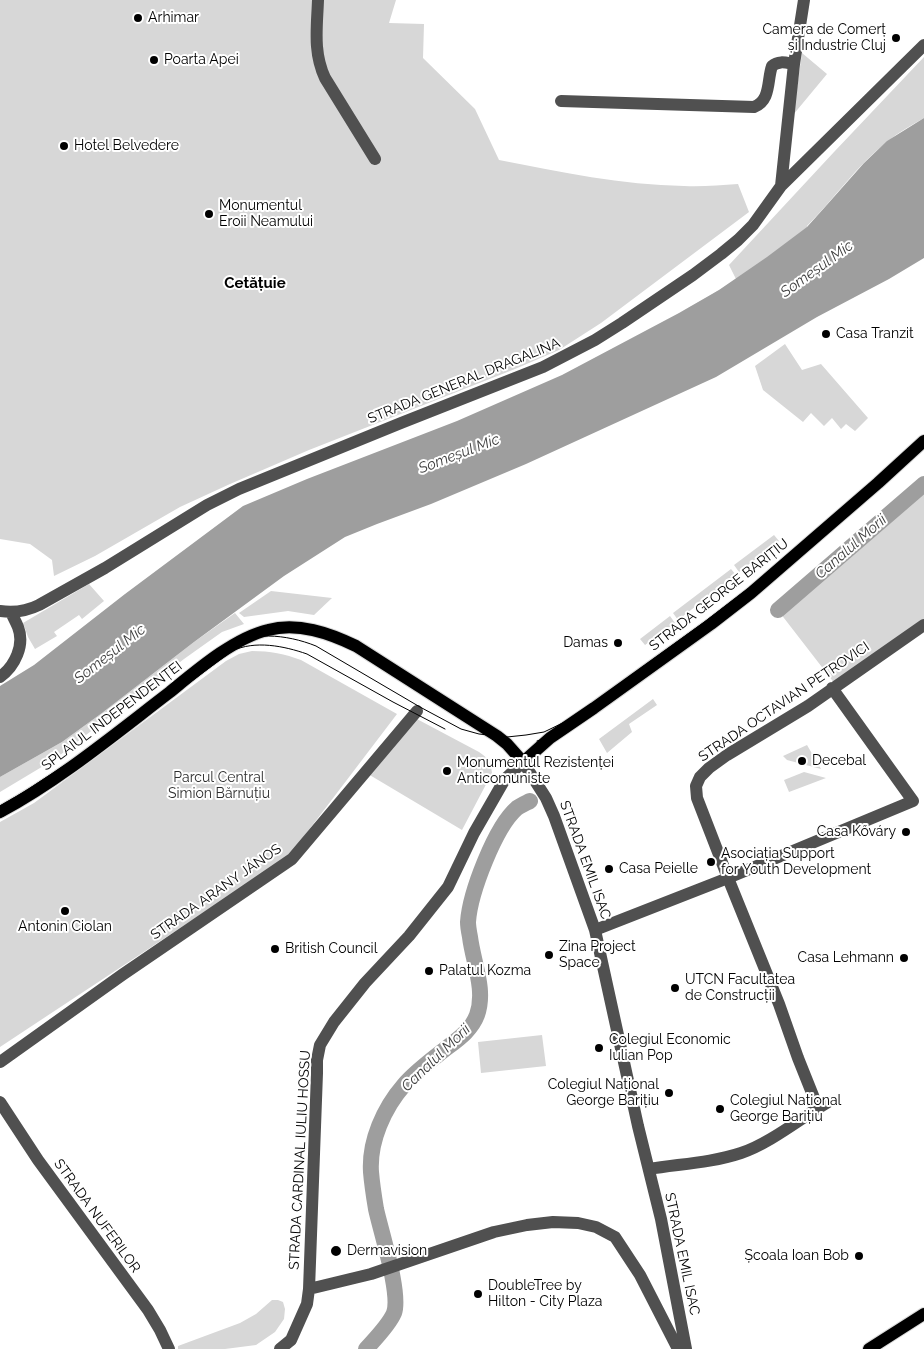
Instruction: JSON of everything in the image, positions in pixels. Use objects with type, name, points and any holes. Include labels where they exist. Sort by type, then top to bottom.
[{"type":"main road","name":"STRADA GEORGE BARIȚIU","points":[[523,762],[550,738],[711,624],[751,593],[924,441]]},
{"type":"main road","name":"STRADA EMIL ISAC","points":[[241,641],[268,630],[286,627],[312,630],[340,639],[356,646],[497,736],[523,762]]},
{"type":"main road","name":"SPLAIUL INDEPENDENȚEI","points":[[0,812],[70,768],[193,674],[241,641]]},
{"type":"main road","points":[[869,1349],[924,1314]]},
{"type":"street","points":[[318,0],[316,45],[321,69],[375,159]]},
{"type":"street","points":[[781,186],[794,64],[804,0]]},
{"type":"street","name":"STRADA GENERAL DRAGALINA","points":[[5,612],[31,609],[39,605],[105,568],[207,505],[238,489],[543,367],[579,349],[627,320],[721,254],[753,225],[781,186],[924,44]]},
{"type":"street","points":[[561,101],[754,107],[760,105],[763,101],[772,66],[783,62],[794,64]]},
{"type":"street","points":[[0,677],[14,663],[20,644],[19,628],[5,612]]},
{"type":"street","name":"STRADA OCTAVIAN PETROVICI","points":[[649,1169],[723,1158],[742,1153],[762,1143],[823,1105],[798,1058],[779,1004],[697,798],[696,786],[700,777],[727,755],[808,706],[924,625]]},
{"type":"street","points":[[595,930],[728,878],[913,801],[832,688]]},
{"type":"street","name":"STRADA ARANY JÁNOS","points":[[0,1062],[122,975],[292,859],[417,712]]},
{"type":"street","name":"STRADA EMIL ISAC","points":[[523,762],[546,798],[554,816],[595,930],[638,1126],[661,1219],[686,1349]]},
{"type":"street","name":"STRADA CARDINAL IULIU HOSSU","points":[[280,1349],[291,1344],[307,1304],[309,1289],[317,1060],[320,1045],[334,1022],[365,983],[409,936],[448,887],[474,833],[505,779],[523,762]]},
{"type":"street","name":"STRADA NUFERILOR","points":[[0,1102],[38,1160],[148,1310],[160,1330],[168,1349]]},
{"type":"street","points":[[309,1289],[380,1271],[494,1232],[553,1222],[578,1223],[596,1227],[615,1237],[640,1274],[678,1349]]},
{"type":"green space","points":[[0,0],[396,0],[389,23],[424,24],[423,58],[475,109],[499,160],[592,177],[638,183],[691,186],[738,184],[749,212],[601,323],[559,350],[309,450],[230,484],[180,507],[95,556],[54,576],[52,560],[30,544],[0,539]]},
{"type":"green space","points":[[802,53],[827,74],[793,115]]},
{"type":"green space","points":[[924,57],[924,118],[888,141],[856,171],[807,226],[809,244],[678,314],[736,279],[729,265]]},
{"type":"green space","points":[[785,344],[802,370],[821,364],[868,418],[855,431],[846,424],[841,429],[832,418],[824,426],[811,413],[803,422],[763,390],[755,366]]},
{"type":"green space","points":[[924,487],[924,624],[835,684],[777,609]]},
{"type":"green space","points":[[774,535],[779,541],[739,572],[734,565]]},
{"type":"green space","points":[[731,569],[736,575],[678,620],[673,613]]},
{"type":"green space","points":[[89,584],[104,601],[82,619],[79,615],[54,632],[57,636],[35,649],[23,623]]},
{"type":"green space","points":[[271,591],[332,598],[314,615],[288,611],[244,617],[239,613]]},
{"type":"green space","points":[[235,613],[244,624],[222,632],[184,659],[55,759],[0,792],[0,777],[62,742]]},
{"type":"green space","points":[[670,616],[675,623],[645,645],[640,639]]},
{"type":"green space","name":"Parcul Central Simion Bărnuțiu","points":[[252,651],[277,653],[301,660],[397,714],[289,856],[0,1047],[0,822],[34,803],[226,661],[239,654]]},
{"type":"green space","points":[[653,699],[657,705],[629,724],[632,732],[607,753],[599,739]]},
{"type":"green space","points":[[415,718],[479,752],[490,763],[492,773],[462,830],[368,774]]},
{"type":"green space","points":[[807,745],[821,769],[787,760],[783,756]]},
{"type":"green space","points":[[804,772],[826,778],[789,792],[784,780]]},
{"type":"green space","points":[[542,1035],[546,1066],[481,1073],[478,1042]]},
{"type":"green space","points":[[272,1300],[283,1302],[285,1309],[284,1319],[275,1332],[256,1345],[225,1349],[178,1349],[178,1346],[240,1323],[256,1314]]},
{"type":"water","name":"Someșul Mic","points":[[924,118],[924,258],[817,317],[716,377],[526,464],[431,504],[345,537],[284,576],[62,742],[0,777],[0,686],[34,665],[243,506],[457,421],[562,375],[679,313],[719,290],[807,227],[864,163],[887,141]]},
{"type":"waterway","name":"Canalul Morii","points":[[778,610],[924,484]]},
{"type":"waterway","name":"Canalul Morii","points":[[366,1349],[389,1322],[394,1313],[395,1304],[393,1278],[376,1209],[372,1181],[371,1160],[375,1137],[384,1114],[404,1085],[463,1035],[477,1015],[480,986],[468,924],[473,895],[485,861],[500,830],[517,808],[530,801]]},
{"type":"tram line","points":[[0,806],[82,754],[222,647],[245,638],[257,636],[293,639],[316,646],[461,729],[479,734],[507,737],[544,732],[571,719],[761,579],[872,483],[924,435]]},
{"type":"tram line","points":[[537,741],[559,734],[577,724],[758,592],[879,487],[915,453]]},
{"type":"tram line","points":[[0,818],[44,791],[232,651],[250,646],[269,645],[307,654],[445,729]]},
{"type":"place","name":"Arhimar","points":[[138,18]]},
{"type":"place","name":"Camera de Comerț și Industrie Cluj","points":[[896,38]]},
{"type":"place","name":"Poarta Apei","points":[[154,60]]},
{"type":"place","name":"Hotel Belvedere","points":[[64,146]]},
{"type":"place","name":"Monumentul Eroii Neamului","points":[[209,214]]},
{"type":"place","name":"Casa Tranzit","points":[[826,334]]},
{"type":"place","name":"Damas","points":[[618,643]]},
{"type":"place","name":"Decebal","points":[[802,761]]},
{"type":"place","name":"Monumentul Rezistenței Anticomuniste","points":[[447,771]]},
{"type":"place","name":"Casa Kőváry","points":[[906,832]]},
{"type":"place","name":"Asociația Support for Youth Development","points":[[711,862]]},
{"type":"place","name":"Casa Peielle","points":[[609,869]]},
{"type":"place","name":"Antonin Ciolan","points":[[65,911]]},
{"type":"place","name":"British Council","points":[[275,949]]},
{"type":"place","name":"Zina Project Space","points":[[549,955]]},
{"type":"place","name":"Casa Lehmann","points":[[904,958]]},
{"type":"place","name":"Palatul Kozma","points":[[429,971]]},
{"type":"place","name":"UTCN Facultatea de Construcții","points":[[675,988]]},
{"type":"place","name":"Colegiul Economic Iulian Pop","points":[[599,1048]]},
{"type":"place","name":"Colegiul Național George Barițiu","points":[[669,1093]]},
{"type":"place","name":"Colegiul National George Barițiu","points":[[720,1109]]},
{"type":"place","name":"Dermavision","points":[[336,1251]]},
{"type":"place","name":"Școala Ioan Bob","points":[[859,1256]]},
{"type":"place","name":"DoubleTree by Hilton - City Plaza","points":[[478,1294]]},
{"type":"district","name":"Cetățuie","points":[[255,283]]}]
